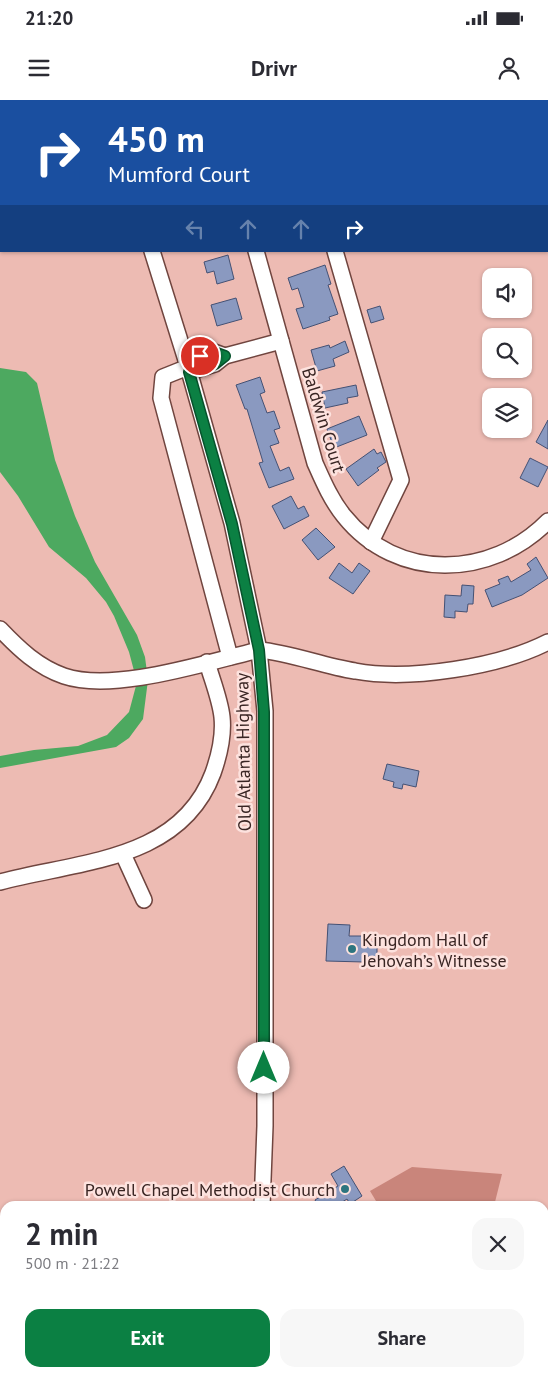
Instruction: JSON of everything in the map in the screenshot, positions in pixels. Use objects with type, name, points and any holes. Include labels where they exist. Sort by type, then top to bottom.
[{"type":"street","name":"Old Atlanta Highway","points":[[152,252],[188,366],[232,524],[259,650],[264,712],[265,1126],[262,1201]]},
{"type":"street","name":"Baldwin Court","points":[[256,252],[315,463],[327,490],[344,516],[371,542],[396,555],[416,562],[444,565],[467,564],[493,559],[518,546],[548,521]]},
{"type":"street","points":[[335,252],[401,480],[371,542]]},
{"type":"street","points":[[230,657],[161,398],[164,377],[214,352],[225,356],[281,340]]},
{"type":"street","points":[[0,629],[25,654],[42,666],[64,676],[85,681],[120,681],[259,650],[276,651],[356,672],[420,673],[516,656],[548,642]]},
{"type":"street","points":[[0,882],[123,854],[155,840],[173,828],[192,811],[207,790],[221,741],[222,717],[207,662]]},
{"type":"street","points":[[123,854],[144,900]]},
{"type":"shaded area","points":[[0,368],[26,372],[37,383],[55,460],[75,516],[95,562],[137,635],[145,657],[148,680],[143,719],[129,738],[116,747],[0,768],[0,756],[34,750],[78,746],[107,735],[129,712],[137,682],[129,652],[106,602],[86,578],[49,547],[18,496],[0,472]]},
{"type":"shaded area","points":[[412,1167],[502,1174],[495,1201],[376,1201],[370,1191]]},
{"type":"building","points":[[228,255],[234,279],[217,284],[214,271],[207,273],[204,262]]},
{"type":"building","points":[[325,265],[331,284],[328,285],[338,314],[329,317],[330,320],[303,329],[296,309],[304,307],[298,288],[292,290],[288,278]]},
{"type":"building","points":[[236,298],[242,319],[217,326],[211,305]]},
{"type":"building","points":[[380,306],[384,319],[371,323],[367,310]]},
{"type":"building","points":[[345,341],[349,352],[333,359],[335,366],[317,371],[311,350],[329,345],[330,348]]},
{"type":"building","points":[[260,377],[265,392],[260,394],[267,413],[274,411],[280,428],[274,430],[279,443],[270,446],[280,471],[289,467],[294,479],[269,488],[259,463],[263,462],[247,409],[245,409],[236,385]]},
{"type":"building","points":[[356,385],[358,396],[347,398],[348,403],[325,408],[322,392]]},
{"type":"building","points":[[359,416],[367,435],[334,448],[327,429]]},
{"type":"building","points":[[548,420],[548,449],[536,442]]},
{"type":"building","points":[[374,449],[377,454],[381,452],[386,462],[377,468],[379,470],[358,486],[346,469]]},
{"type":"building","points":[[530,458],[548,467],[538,487],[520,478]]},
{"type":"building","points":[[291,496],[298,509],[304,506],[309,516],[284,529],[272,506]]},
{"type":"building","points":[[316,528],[335,547],[318,560],[302,540]]},
{"type":"building","points":[[536,557],[548,578],[522,595],[492,607],[485,590],[500,584],[498,580],[508,576],[511,582],[531,570],[527,564]]},
{"type":"building","points":[[339,563],[352,573],[359,563],[370,571],[353,594],[329,578]]},
{"type":"building","points":[[462,585],[474,586],[473,604],[468,604],[467,612],[455,611],[455,618],[444,617],[445,595],[461,596]]},
{"type":"building","points":[[387,764],[419,771],[416,787],[403,784],[402,789],[393,787],[394,782],[383,779]]},
{"type":"building","name":"Kingdom Hall of Jehovah’s Witnesse","points":[[328,924],[350,925],[349,936],[363,936],[363,941],[377,942],[377,957],[364,956],[364,962],[326,961]]},
{"type":"building","name":"Powell Chapel Methodist Church","points":[[344,1166],[362,1196],[354,1201],[348,1201],[347,1199],[344,1201],[316,1201],[338,1186],[331,1174]]},
{"type":"place","name":"Kingdom Hall of Jehovah’s Witnesse","points":[[352,949]]},
{"type":"place","name":"Powell Chapel Methodist Church","points":[[345,1189]]},
{"type":"route","points":[[200,356],[214,352],[225,356],[215,364],[189,372],[232,524],[259,650],[264,712],[264,1068]]}]
